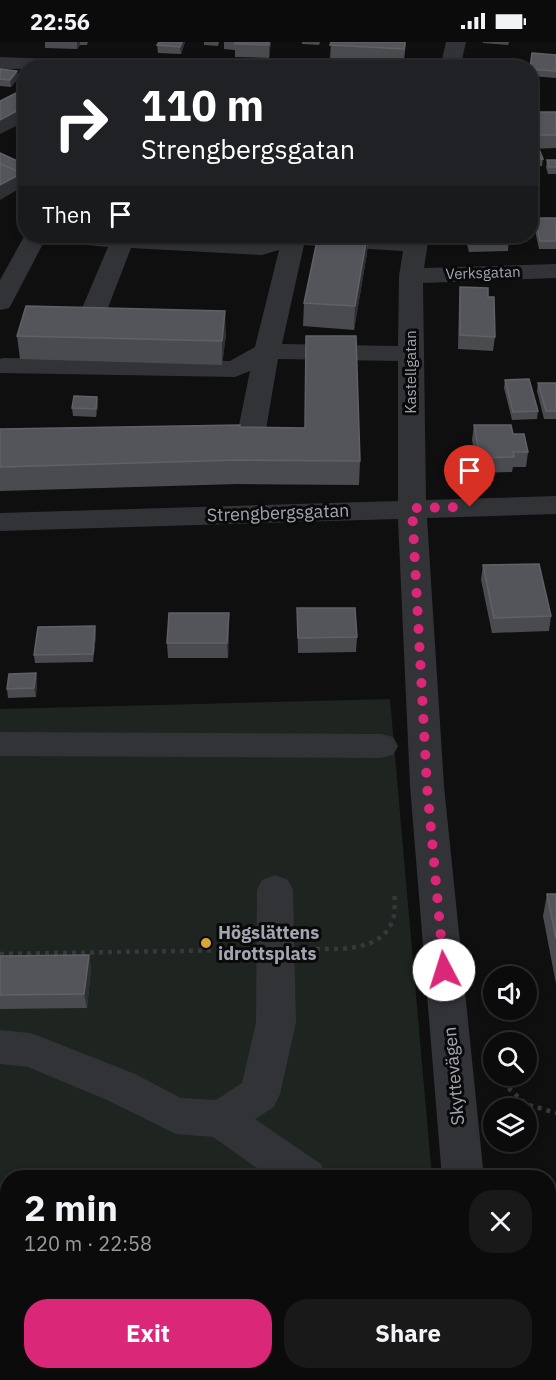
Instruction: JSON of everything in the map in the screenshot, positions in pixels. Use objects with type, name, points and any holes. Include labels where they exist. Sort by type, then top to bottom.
[{"type":"street","points":[[452,60],[456,42]]},
{"type":"street","points":[[0,63],[18,63]]},
{"type":"street","points":[[0,303],[31,243]]},
{"type":"street","points":[[93,313],[121,243]]},
{"type":"street","points":[[174,243],[262,248],[275,243]]},
{"type":"street","points":[[251,435],[291,243]]},
{"type":"street","name":"Kastellgatan","points":[[412,508],[411,276],[416,243]]},
{"type":"street","name":"Verksgatan","points":[[411,276],[556,271]]},
{"type":"street","points":[[3,366],[235,369],[267,351],[411,354]]},
{"type":"street","name":"Strengbergsgatan","points":[[0,522],[556,505]]},
{"type":"street","name":"Skyttevägen","points":[[412,508],[427,786],[462,1170]]},
{"type":"street","points":[[0,744],[381,746]]},
{"type":"street","points":[[221,1119],[260,1094],[276,1023],[275,890]]},
{"type":"street","points":[[0,1047],[30,1050],[121,1087],[176,1116],[221,1119],[294,1170]]},
{"type":"path","points":[[505,1086],[526,1104],[556,1113]]},
{"type":"shaded area","name":"Högslättens idrottsplats","points":[[390,699],[431,1170],[0,1170],[0,709]]},
{"type":"building","points":[[159,42],[182,42],[180,47],[157,45]]},
{"type":"building","points":[[235,42],[269,42],[269,45],[235,44]]},
{"type":"building","points":[[331,42],[405,42],[404,49],[330,45]]},
{"type":"building","points":[[532,53],[556,55],[556,71],[538,70],[538,60],[531,60]]},
{"type":"building","points":[[0,69],[17,71],[10,80],[0,79]]},
{"type":"building","points":[[18,92],[18,110],[0,120],[0,101]]},
{"type":"building","points":[[538,112],[556,112],[556,135],[538,135]]},
{"type":"building","points":[[538,149],[539,149],[543,159],[538,159]]},
{"type":"building","points":[[0,153],[18,161],[18,171],[0,164]]},
{"type":"building","points":[[547,160],[556,160],[556,167],[549,167]]},
{"type":"building","points":[[0,164],[18,171],[18,175],[0,185]]},
{"type":"building","points":[[538,218],[556,218],[556,241],[540,241]]},
{"type":"building","points":[[317,243],[366,243],[355,306],[304,303]]},
{"type":"building","points":[[460,287],[488,288],[488,297],[494,297],[495,337],[460,335]]},
{"type":"building","points":[[26,306],[225,311],[222,341],[17,336]]},
{"type":"building","points":[[306,336],[356,336],[360,461],[238,460],[0,467],[0,429],[240,425],[240,427],[305,428]]},
{"type":"building","points":[[529,379],[538,411],[513,412],[505,380]]},
{"type":"building","points":[[538,383],[556,383],[556,411],[546,411]]},
{"type":"building","points":[[74,396],[97,397],[96,409],[72,408]]},
{"type":"building","points":[[474,425],[511,425],[513,434],[524,434],[528,452],[513,452],[514,457],[480,458]]},
{"type":"building","points":[[539,564],[551,616],[494,618],[483,565]]},
{"type":"building","points":[[297,608],[355,608],[357,637],[298,638]]},
{"type":"building","points":[[169,613],[229,613],[227,643],[167,643]]},
{"type":"building","points":[[95,626],[93,654],[34,655],[38,627]]},
{"type":"building","points":[[36,673],[34,688],[7,689],[9,674]]},
{"type":"building","points":[[547,894],[556,894],[556,939]]},
{"type":"building","points":[[89,955],[84,994],[0,995],[0,956]]},
{"type":"place","name":"Högslättens idrottsplats","points":[[206,943]]},
{"type":"route","points":[[444,970],[424,744],[412,508],[470,507]]}]
